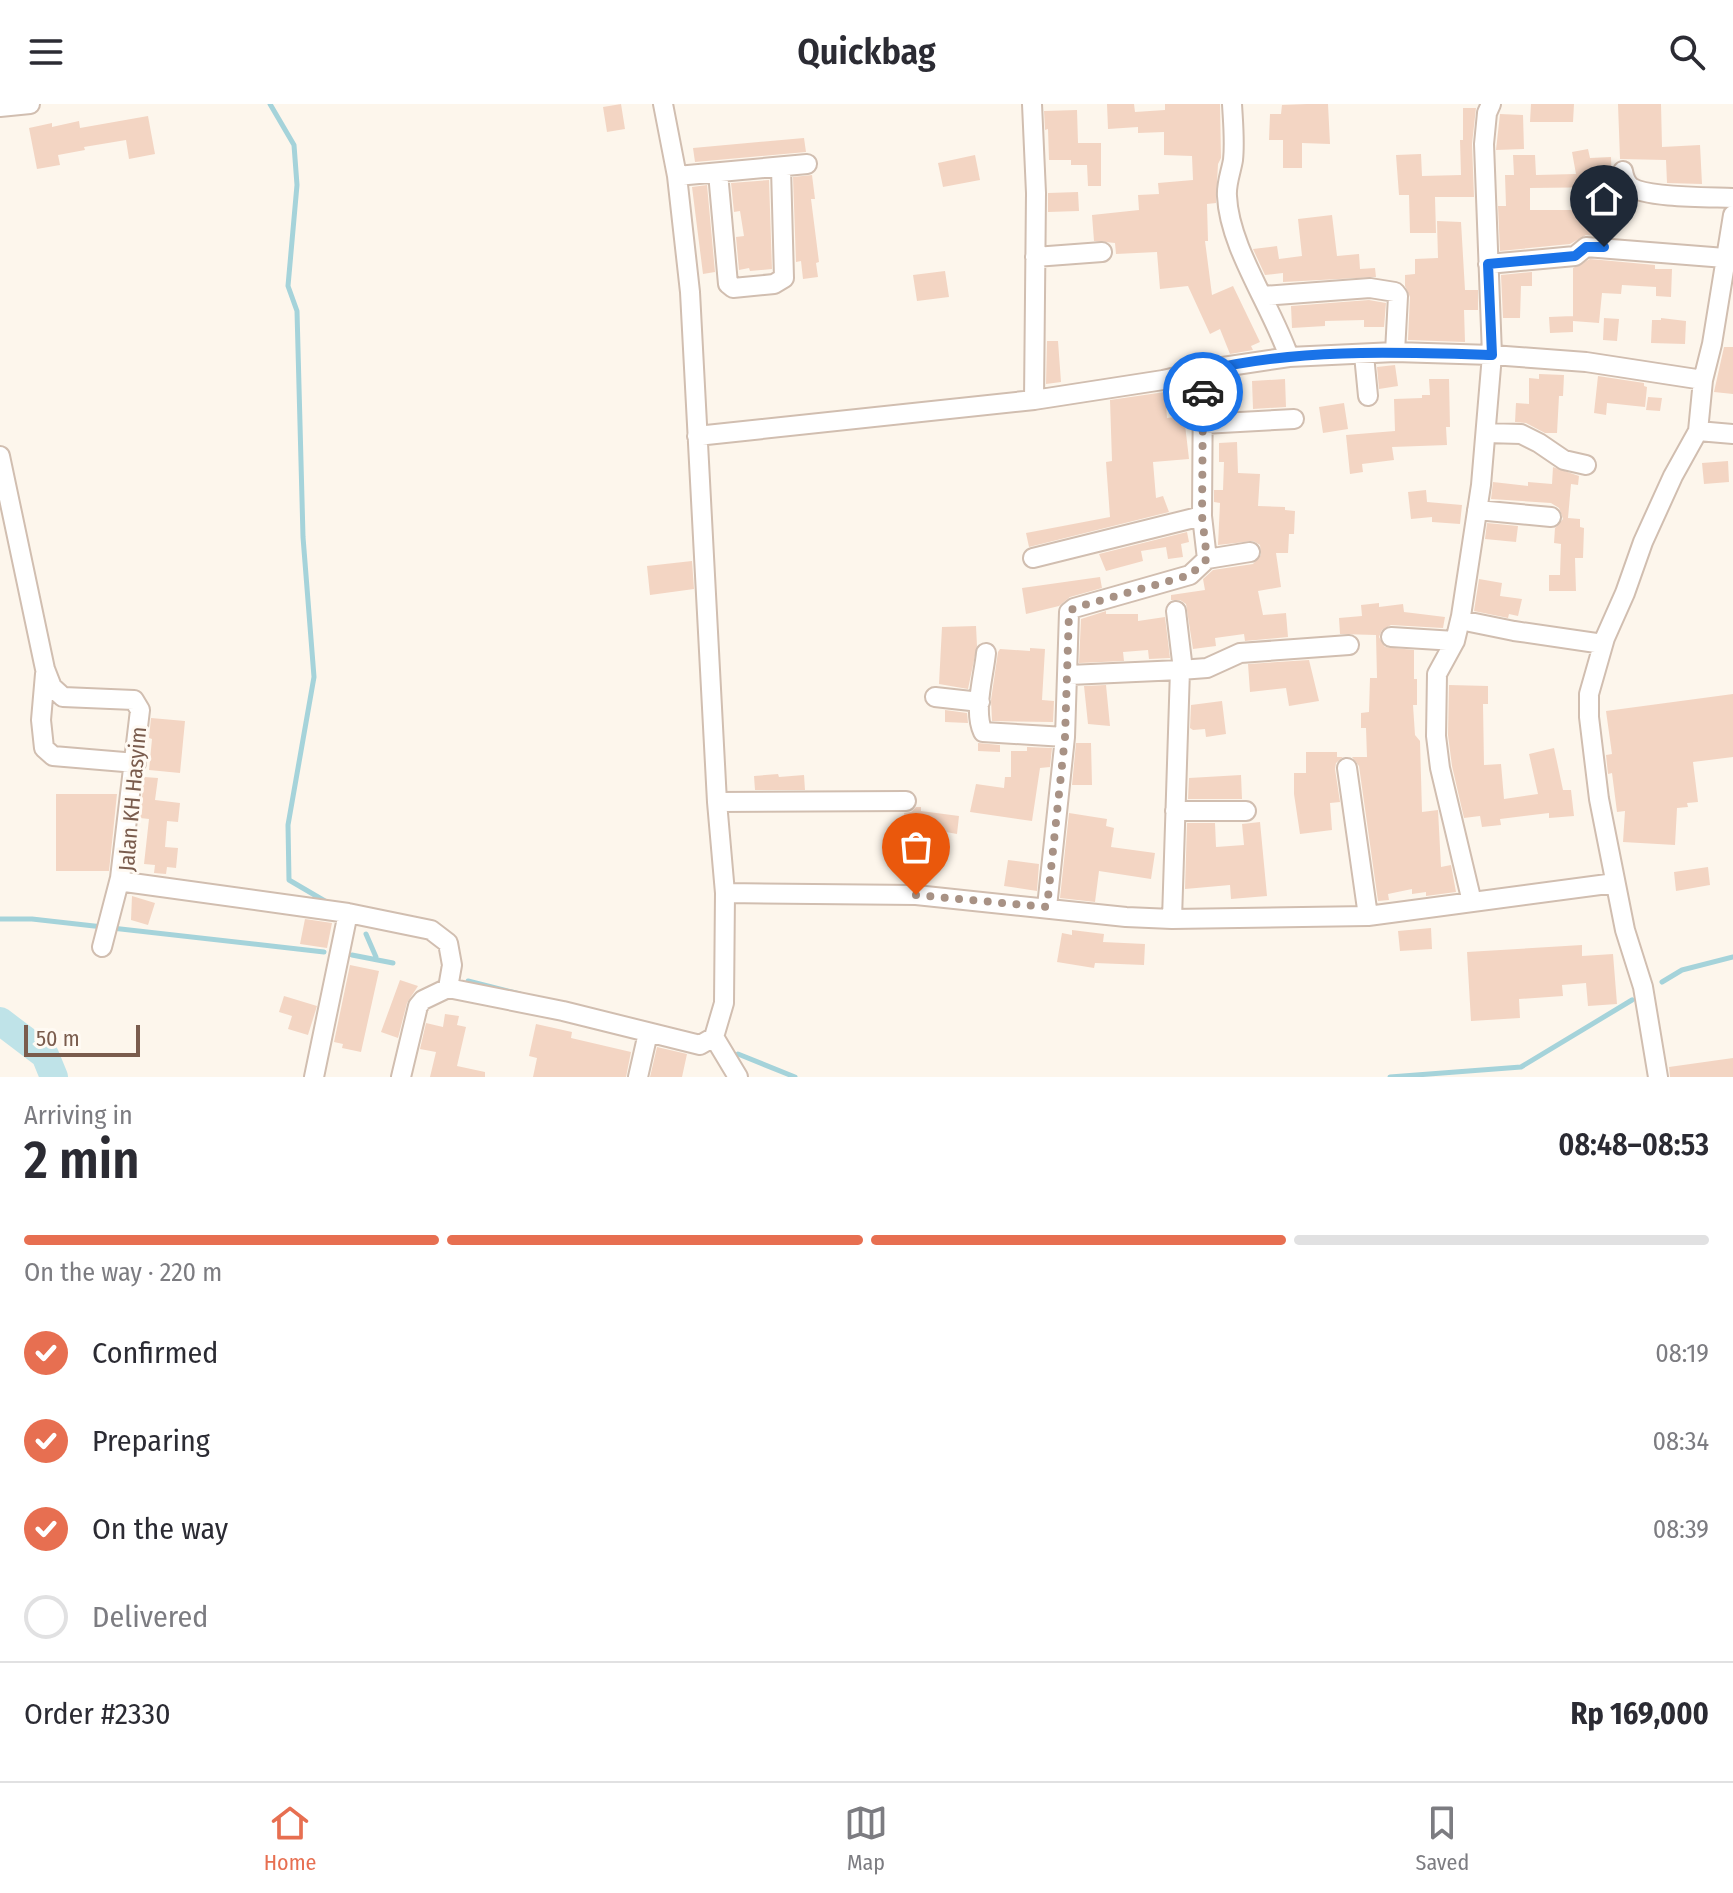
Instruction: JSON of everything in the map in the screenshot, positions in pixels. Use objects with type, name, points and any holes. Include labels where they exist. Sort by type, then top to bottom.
[{"type":"street","points":[[0,107],[30,104]]},
{"type":"street","points":[[401,1077],[418,1006],[423,1000],[448,988],[563,1011],[700,1045],[714,1037],[724,1003],[725,893],[717,802],[690,292],[677,176],[663,104]]},
{"type":"street","points":[[1032,104],[1034,400]]},
{"type":"street","points":[[1232,104],[1233,160],[1227,196],[1234,230],[1279,327],[1289,357]]},
{"type":"street","points":[[1472,902],[1440,768],[1436,736],[1437,674],[1455,641],[1460,620],[1486,433],[1492,355],[1484,144],[1491,104]]},
{"type":"street","points":[[677,176],[807,164]]},
{"type":"street","points":[[718,173],[728,284],[733,288],[774,284],[784,278],[781,168]]},
{"type":"street","points":[[1623,171],[1624,179],[1631,187],[1646,193],[1733,198]]},
{"type":"street","points":[[1658,1077],[1643,987],[1625,930],[1599,799],[1589,694],[1603,644],[1657,510],[1698,431],[1703,380],[1725,309],[1725,258],[1733,215]]},
{"type":"street","points":[[1488,264],[1575,256],[1586,247],[1725,258]]},
{"type":"street","points":[[1035,257],[1102,252]]},
{"type":"street","points":[[1262,296],[1370,288],[1395,292],[1398,296],[1395,352]]},
{"type":"street","points":[[697,436],[1034,400],[1289,357],[1395,352],[1492,355],[1586,362],[1703,380]]},
{"type":"street","points":[[1364,355],[1368,396]]},
{"type":"street","points":[[1203,371],[1202,516],[1207,559]]},
{"type":"street","points":[[1203,424],[1294,419]]},
{"type":"street","points":[[1698,431],[1733,434]]},
{"type":"street","points":[[1486,433],[1521,434],[1564,460],[1586,465]]},
{"type":"street","name":"Jalan KH Hasyim","points":[[0,456],[45,669],[52,687],[63,697],[134,700],[140,710],[120,878],[125,882],[348,913],[431,930],[448,943],[452,965],[448,988]]},
{"type":"street","points":[[1477,510],[1551,517]]},
{"type":"street","points":[[1033,558],[1202,516]]},
{"type":"street","points":[[1047,907],[1065,737],[1069,612],[1190,575],[1207,559],[1250,552]]},
{"type":"street","points":[[1172,919],[1181,670],[1176,611]]},
{"type":"street","points":[[1460,620],[1603,644]]},
{"type":"street","points":[[1391,637],[1455,641]]},
{"type":"street","points":[[1069,675],[1207,668],[1240,653],[1349,645]]},
{"type":"street","points":[[986,653],[980,702],[983,732],[1065,737]]},
{"type":"street","points":[[45,669],[41,720],[44,748],[53,756],[136,763]]},
{"type":"street","points":[[935,697],[980,702]]},
{"type":"street","points":[[1347,768],[1368,916]]},
{"type":"street","points":[[717,802],[906,801]]},
{"type":"street","points":[[1175,811],[1246,811]]},
{"type":"street","points":[[102,947],[120,878]]},
{"type":"street","points":[[725,893],[916,895],[1172,919],[1368,916],[1615,883]]},
{"type":"street","points":[[314,1077],[348,913]]},
{"type":"street","points":[[638,1077],[648,1033]]},
{"type":"street","points":[[714,1037],[738,1077]]},
{"type":"building","points":[[621,104],[625,129],[607,132],[603,107]]},
{"type":"building","points":[[1107,104],[1134,104],[1135,112],[1165,110],[1165,104],[1220,104],[1221,158],[1216,203],[1207,204],[1208,241],[1205,241],[1212,295],[1233,286],[1260,342],[1251,346],[1253,350],[1230,354],[1220,329],[1210,334],[1188,286],[1160,289],[1157,252],[1116,254],[1115,243],[1094,241],[1092,215],[1139,210],[1138,195],[1159,194],[1158,183],[1193,180],[1192,156],[1164,155],[1164,132],[1138,133],[1138,127],[1108,129]]},
{"type":"building","points":[[1328,104],[1330,144],[1302,143],[1302,168],[1283,168],[1283,140],[1269,140],[1270,114],[1281,114],[1282,105]]},
{"type":"building","points":[[1531,104],[1574,104],[1573,122],[1530,122]]},
{"type":"building","points":[[1618,104],[1661,104],[1662,147],[1700,145],[1702,184],[1667,183],[1666,160],[1620,159]]},
{"type":"building","points":[[1463,108],[1476,108],[1472,144],[1474,197],[1435,197],[1436,233],[1410,233],[1409,195],[1399,195],[1396,155],[1421,154],[1422,176],[1461,175]]},
{"type":"building","points":[[1077,110],[1078,143],[1101,143],[1101,186],[1088,186],[1087,165],[1071,165],[1071,160],[1049,160],[1044,111]]},
{"type":"building","points":[[1500,114],[1523,115],[1524,149],[1496,150]]},
{"type":"building","points":[[148,116],[155,154],[129,159],[126,140],[58,155],[60,165],[37,169],[29,128],[79,121],[80,128]]},
{"type":"building","points":[[804,138],[806,152],[695,162],[693,148]]},
{"type":"building","points":[[1588,149],[1590,158],[1611,157],[1612,187],[1530,188],[1530,210],[1607,210],[1607,237],[1586,235],[1570,244],[1500,251],[1498,206],[1506,206],[1505,175],[1514,175],[1513,155],[1535,155],[1536,175],[1576,174],[1572,152]]},
{"type":"building","points":[[975,155],[980,180],[943,187],[938,163]]},
{"type":"building","points":[[812,175],[815,199],[811,199],[818,277],[803,279],[801,261],[796,262],[793,177]]},
{"type":"building","points":[[769,180],[772,269],[739,270],[736,237],[744,236],[740,211],[734,212],[731,183]]},
{"type":"building","points":[[707,185],[715,272],[703,274],[692,187]]},
{"type":"building","points":[[1078,192],[1079,211],[1048,212],[1048,193]]},
{"type":"building","points":[[1332,215],[1337,256],[1359,254],[1360,269],[1375,268],[1376,277],[1283,282],[1283,273],[1265,275],[1253,249],[1277,246],[1279,259],[1302,256],[1298,219]]},
{"type":"building","points":[[1437,221],[1461,222],[1465,290],[1478,290],[1478,310],[1464,310],[1465,342],[1408,340],[1410,297],[1405,286],[1405,275],[1415,274],[1415,259],[1438,258]]},
{"type":"building","points":[[1590,259],[1672,269],[1671,297],[1656,296],[1656,287],[1622,285],[1621,294],[1602,293],[1599,323],[1573,321],[1573,268]]},
{"type":"building","points":[[945,271],[949,297],[917,301],[913,275]]},
{"type":"building","points":[[1532,272],[1532,286],[1521,286],[1520,318],[1503,318],[1501,275]]},
{"type":"building","points":[[1369,300],[1386,303],[1384,327],[1364,327],[1364,320],[1325,321],[1325,326],[1292,328],[1291,306]]},
{"type":"building","points":[[1573,316],[1573,332],[1550,333],[1549,317]]},
{"type":"building","points":[[1604,318],[1619,319],[1617,341],[1603,340]]},
{"type":"building","points":[[1652,320],[1686,321],[1685,344],[1651,343]]},
{"type":"building","points":[[1047,341],[1058,341],[1061,382],[1046,384]]},
{"type":"building","points":[[1724,347],[1733,347],[1733,394],[1714,392]]},
{"type":"building","points":[[1395,365],[1398,386],[1379,389],[1377,367]]},
{"type":"building","points":[[1539,374],[1564,375],[1563,396],[1559,396],[1557,433],[1545,433],[1526,423],[1515,422],[1516,403],[1529,404],[1529,378],[1539,379]]},
{"type":"building","points":[[1598,376],[1644,383],[1647,387],[1645,407],[1607,403],[1606,415],[1594,413]]},
{"type":"building","points":[[1285,379],[1286,407],[1253,409],[1252,381]]},
{"type":"building","points":[[1429,379],[1449,379],[1450,427],[1446,427],[1447,445],[1392,447],[1394,460],[1362,464],[1363,472],[1350,474],[1346,435],[1395,431],[1394,399],[1430,395]]},
{"type":"building","points":[[1165,392],[1167,418],[1184,416],[1189,459],[1153,462],[1156,498],[1163,496],[1169,512],[1029,547],[1026,533],[1110,517],[1106,462],[1112,461],[1110,400]]},
{"type":"building","points":[[1648,397],[1662,398],[1660,411],[1646,410]]},
{"type":"building","points":[[1344,403],[1348,429],[1323,433],[1319,407]]},
{"type":"building","points":[[1237,442],[1238,473],[1260,474],[1258,506],[1285,507],[1285,510],[1295,511],[1294,534],[1289,534],[1288,553],[1276,553],[1281,587],[1258,591],[1263,615],[1286,613],[1288,637],[1245,641],[1244,634],[1215,638],[1216,646],[1193,649],[1186,604],[1171,600],[1171,595],[1205,590],[1203,579],[1213,570],[1253,564],[1261,555],[1260,545],[1253,541],[1218,545],[1220,503],[1214,502],[1214,490],[1223,490],[1224,462],[1219,462],[1219,443]]},
{"type":"building","points":[[1728,461],[1729,482],[1704,484],[1702,463]]},
{"type":"building","points":[[1553,467],[1579,476],[1578,485],[1571,484],[1568,518],[1580,519],[1580,527],[1584,528],[1583,558],[1575,558],[1576,591],[1549,591],[1549,575],[1560,575],[1561,544],[1554,543],[1555,528],[1563,519],[1559,508],[1551,503],[1491,499],[1493,482],[1528,486],[1528,482],[1552,484]]},
{"type":"building","points":[[1426,490],[1427,502],[1462,505],[1460,524],[1432,522],[1432,517],[1411,519],[1408,492]]},
{"type":"building","points":[[1487,523],[1518,526],[1516,542],[1485,539]]},
{"type":"building","points":[[1187,532],[1189,542],[1181,544],[1183,557],[1168,559],[1166,547],[1141,551],[1143,561],[1106,571],[1099,554]]},
{"type":"building","points":[[692,561],[694,589],[650,595],[647,566]]},
{"type":"building","points":[[1100,577],[1102,588],[1070,597],[1059,606],[1026,614],[1022,588]]},
{"type":"building","points":[[1479,579],[1502,583],[1500,596],[1522,599],[1518,616],[1509,614],[1508,618],[1474,611]]},
{"type":"building","points":[[1379,603],[1379,607],[1403,604],[1404,612],[1445,617],[1443,628],[1391,625],[1382,630],[1379,637],[1385,647],[1414,650],[1417,705],[1413,705],[1415,735],[1420,741],[1422,812],[1438,810],[1441,867],[1451,865],[1456,892],[1426,896],[1426,892],[1412,894],[1412,889],[1388,894],[1389,900],[1378,901],[1359,766],[1352,757],[1367,757],[1366,728],[1361,728],[1361,713],[1369,712],[1370,678],[1377,678],[1376,635],[1340,634],[1339,618],[1362,616],[1361,605]]},
{"type":"building","points":[[1106,611],[1106,614],[1138,614],[1138,621],[1165,617],[1170,658],[1149,659],[1148,650],[1123,652],[1124,661],[1079,663],[1081,619]]},
{"type":"building","points":[[976,626],[977,646],[968,689],[939,684],[942,627]]},
{"type":"building","points":[[1030,648],[1045,649],[1042,700],[1054,701],[1053,722],[992,721],[991,700],[998,652],[1000,649],[1030,651]]},
{"type":"building","points":[[1309,660],[1319,701],[1289,706],[1286,688],[1250,692],[1248,664]]},
{"type":"building","points":[[1106,685],[1110,726],[1088,724],[1084,686]]},
{"type":"building","points":[[1449,685],[1488,686],[1488,704],[1483,704],[1484,765],[1501,764],[1504,799],[1538,794],[1529,754],[1554,748],[1563,790],[1571,790],[1574,816],[1549,818],[1549,813],[1500,819],[1501,825],[1482,827],[1480,816],[1464,818],[1448,735]]},
{"type":"building","points":[[1733,694],[1733,757],[1693,762],[1698,802],[1677,808],[1675,845],[1623,842],[1625,811],[1617,812],[1612,773],[1608,774],[1606,755],[1612,754],[1606,711]]},
{"type":"building","points":[[1222,701],[1226,734],[1206,737],[1205,729],[1190,728],[1191,705]]},
{"type":"building","points":[[945,710],[967,713],[968,723],[945,722]]},
{"type":"building","points":[[151,718],[185,721],[180,773],[149,770]]},
{"type":"building","points":[[978,743],[1000,745],[1000,752],[978,751]]},
{"type":"building","points":[[1076,743],[1091,743],[1092,785],[1072,785]]},
{"type":"building","points":[[1027,747],[1052,748],[1050,767],[1040,768],[1032,821],[970,812],[976,784],[1004,788],[1005,777],[1011,777],[1011,751],[1027,751]]},
{"type":"building","points":[[1306,752],[1337,752],[1337,757],[1343,757],[1336,763],[1335,769],[1340,802],[1330,803],[1332,830],[1300,834],[1294,773],[1306,773]]},
{"type":"building","points":[[778,774],[779,777],[804,775],[805,790],[755,790],[754,776]]},
{"type":"building","points":[[1241,775],[1242,799],[1188,799],[1189,778]]},
{"type":"building","points":[[144,777],[158,778],[155,800],[180,803],[178,822],[167,821],[165,847],[178,848],[176,868],[167,867],[166,874],[154,873],[155,865],[144,864],[149,819],[140,818]]},
{"type":"building","points":[[56,794],[117,794],[109,871],[56,871]]},
{"type":"building","points":[[921,807],[921,811],[959,816],[957,834],[935,830],[938,869],[928,870],[929,881],[924,881],[924,884],[906,883],[904,813]]},
{"type":"building","points":[[1069,813],[1107,819],[1106,826],[1114,828],[1111,847],[1155,853],[1151,879],[1099,871],[1095,902],[1060,898]]},
{"type":"building","points":[[1260,822],[1267,896],[1231,899],[1230,885],[1185,889],[1187,823],[1215,823],[1216,847],[1244,845],[1242,824]]},
{"type":"building","points":[[1008,860],[1039,864],[1037,891],[1004,886]]},
{"type":"building","points":[[1708,867],[1710,885],[1676,891],[1674,872]]},
{"type":"building","points":[[132,896],[155,903],[148,925],[131,920]]},
{"type":"building","points":[[305,919],[332,923],[327,948],[300,944]]},
{"type":"building","points":[[1431,928],[1432,949],[1400,951],[1398,931]]},
{"type":"building","points":[[1072,930],[1104,934],[1103,942],[1145,944],[1144,965],[1095,963],[1094,968],[1057,962],[1062,933],[1072,935]]},
{"type":"building","points":[[1582,945],[1582,956],[1613,954],[1617,1004],[1588,1006],[1586,983],[1562,985],[1563,996],[1519,999],[1520,1018],[1471,1021],[1467,952]]},
{"type":"building","points":[[350,965],[379,971],[361,1052],[342,1048],[343,1044],[334,1042]]},
{"type":"building","points":[[400,980],[418,986],[407,1003],[398,1038],[381,1032]]},
{"type":"building","points":[[284,996],[317,1006],[308,1035],[288,1029],[292,1016],[279,1012]]},
{"type":"building","points":[[445,1014],[459,1016],[457,1025],[466,1027],[457,1066],[485,1072],[485,1077],[430,1077],[436,1052],[420,1049],[426,1023],[443,1027]]},
{"type":"building","points":[[536,1024],[572,1032],[571,1038],[631,1052],[626,1077],[533,1077],[537,1058],[529,1056]]},
{"type":"building","points":[[657,1047],[687,1054],[682,1077],[650,1077]]},
{"type":"building","points":[[1733,1058],[1733,1077],[1670,1077],[1669,1067]]},
{"type":"waterway","points":[[270,104],[294,145],[297,185],[288,286],[297,311],[303,537],[314,677],[288,825],[289,880],[330,904]]},
{"type":"waterway","points":[[0,919],[32,919],[324,952]]},
{"type":"waterway","points":[[366,934],[376,957]]},
{"type":"waterway","points":[[352,955],[393,963]]},
{"type":"waterway","points":[[1662,982],[1682,970],[1733,957]]},
{"type":"waterway","points":[[468,981],[520,994]]},
{"type":"waterway","points":[[1390,1077],[1521,1067],[1632,1000]]},
{"type":"waterway","points":[[0,1021],[45,1055],[54,1077]]},
{"type":"waterway","points":[[738,1054],[795,1077]]},
{"type":"way so far","points":[[916,895],[1047,907],[1065,737],[1069,675],[1068,615],[1074,608],[1190,575],[1207,559],[1202,516],[1203,392]]},
{"type":"route","points":[[1203,392],[1203,371],[1289,357],[1395,352],[1492,355],[1488,264],[1575,256],[1586,247],[1604,247]]}]
